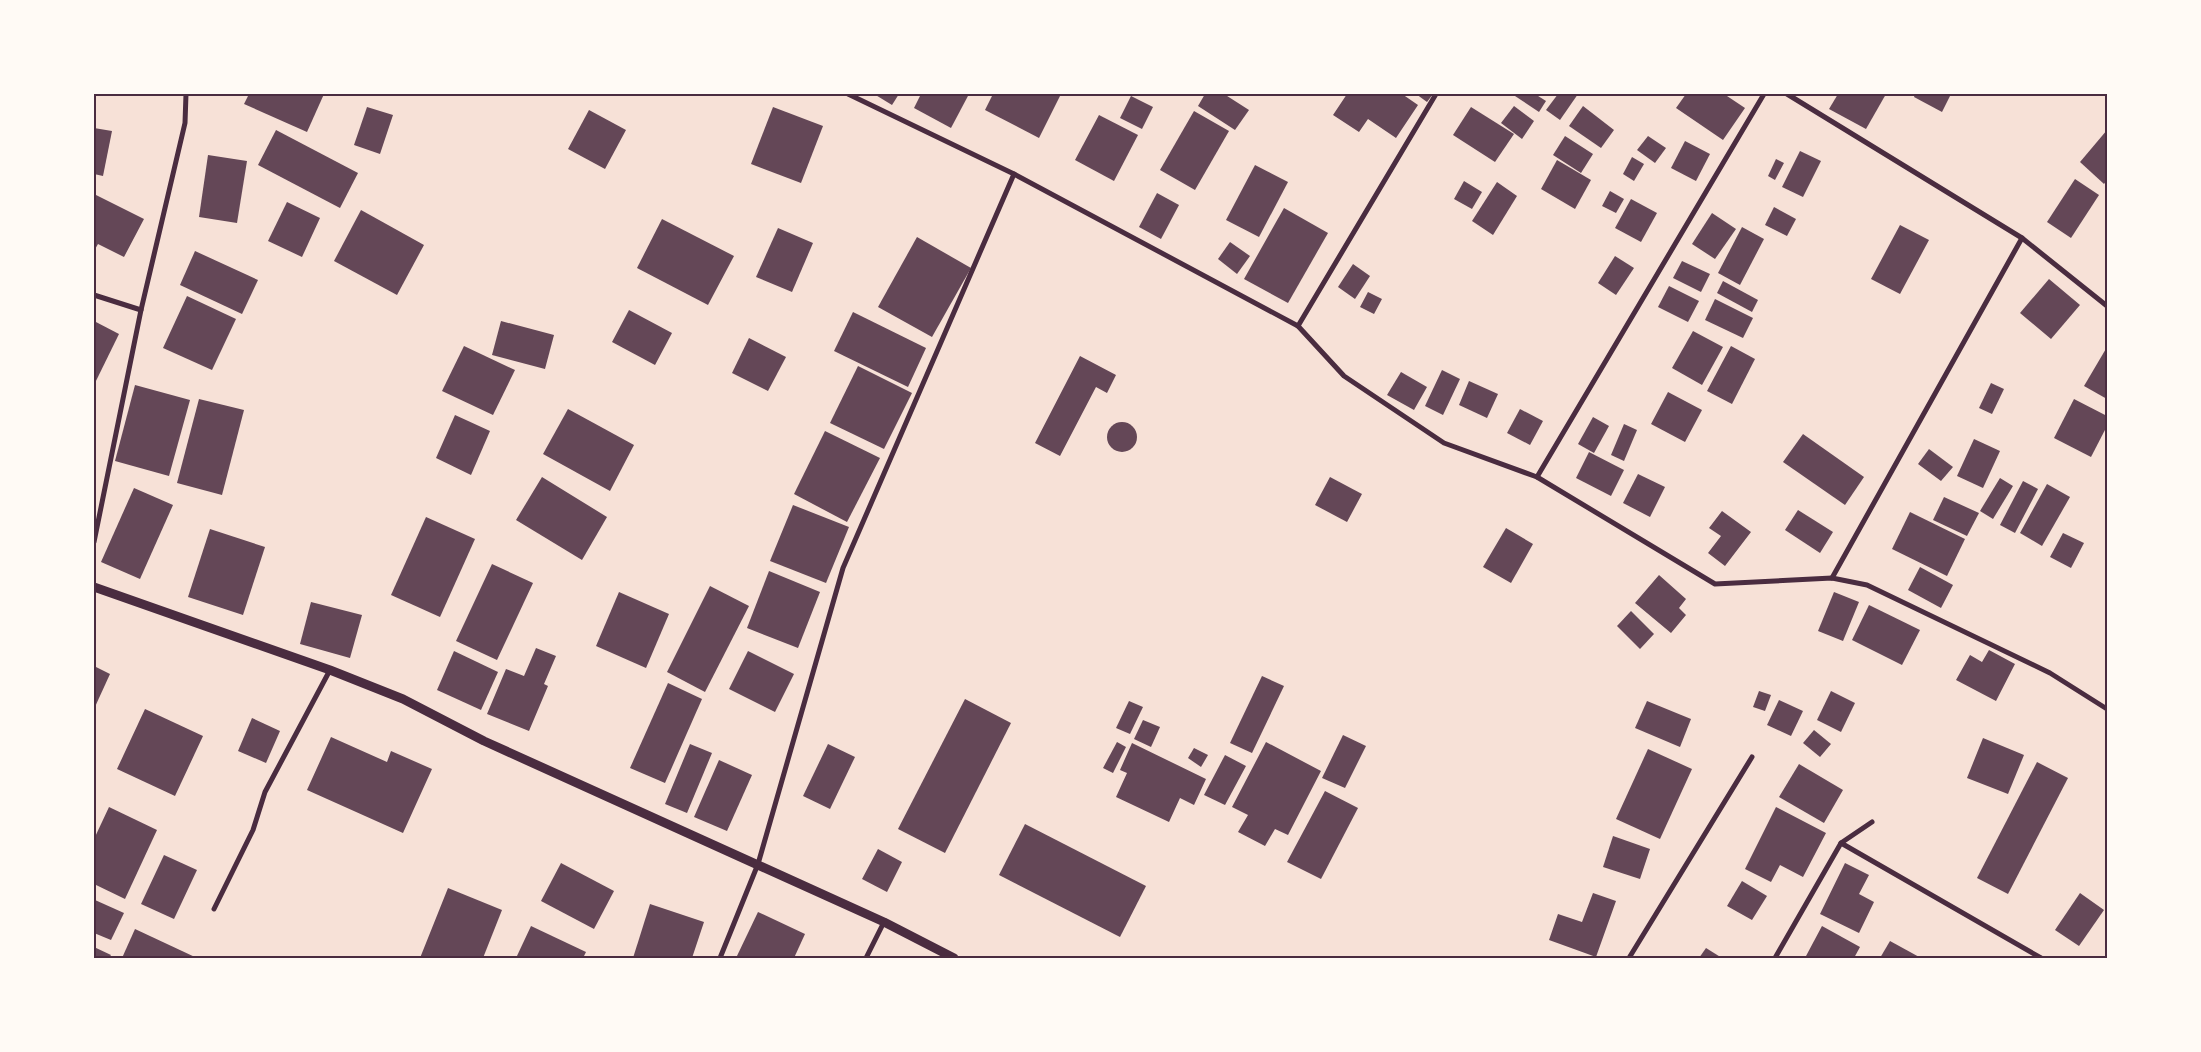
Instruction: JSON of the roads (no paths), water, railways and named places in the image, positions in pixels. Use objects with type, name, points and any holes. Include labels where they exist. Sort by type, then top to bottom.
[{"type":"street","points":[[94,542],[141,310],[185,123],[186,94]]},
{"type":"street","points":[[848,94],[1014,174],[1298,326],[1344,376],[1444,443],[1537,478],[1715,584],[1832,578],[1867,585],[2050,673],[2107,709]]},
{"type":"street","points":[[1298,326],[1436,94]]},
{"type":"street","points":[[1537,478],[1764,94]]},
{"type":"street","points":[[1787,94],[2022,238],[2107,306]]},
{"type":"street","points":[[720,958],[758,864],[843,568],[1014,174]]},
{"type":"street","points":[[1832,578],[2022,238]]},
{"type":"street","points":[[94,295],[141,310]]},
{"type":"street","points":[[94,587],[330,670],[403,699],[484,741],[884,922],[954,958]]},
{"type":"street","points":[[214,908],[254,830],[265,792],[330,670]]},
{"type":"street","points":[[1630,958],[1752,756]]},
{"type":"street","points":[[1775,958],[1841,844],[1872,822]]},
{"type":"street","points":[[1841,844],[2041,958]]},
{"type":"street","points":[[866,958],[884,922]]}]
